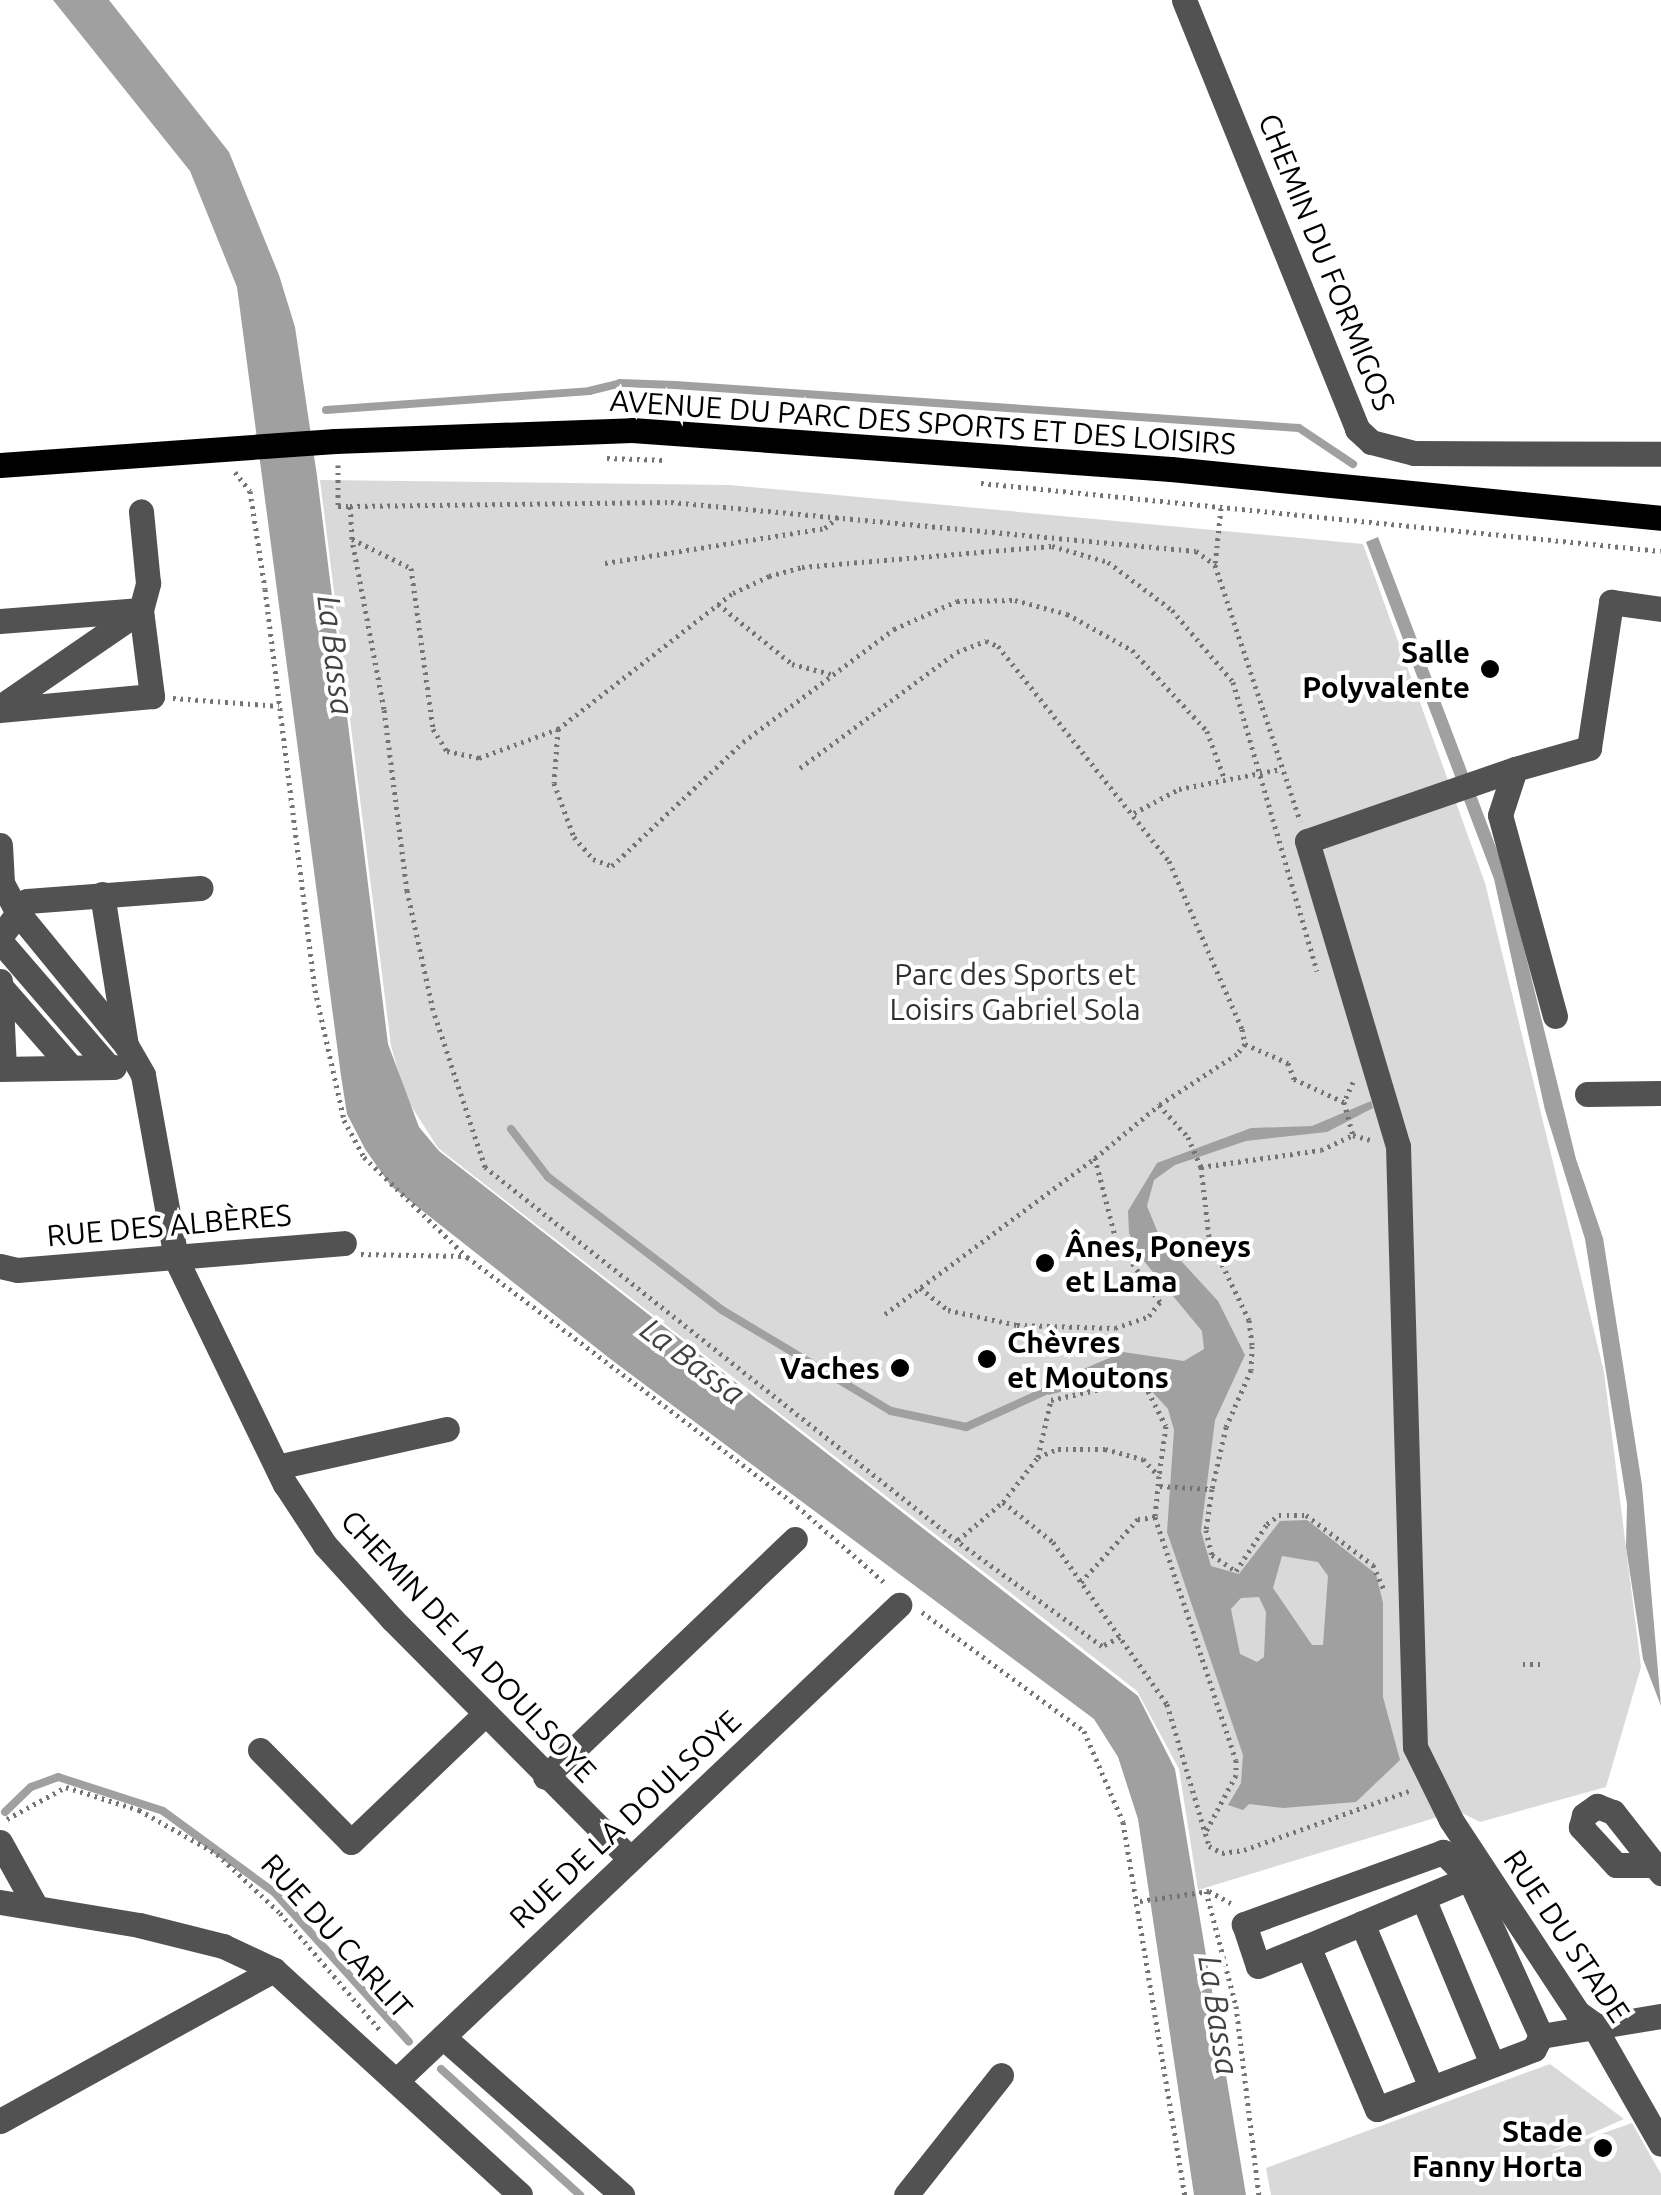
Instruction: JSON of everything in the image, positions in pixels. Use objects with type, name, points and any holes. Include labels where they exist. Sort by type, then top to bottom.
[{"type":"main road","name":"AVENUE DU PARC DES SPORTS ET DES LOISIRS","points":[[0,465],[258,447],[336,452],[632,430],[1171,469],[1661,518]]},
{"type":"street","name":"CHEMIN DU FORMIGOS","points":[[1184,0],[1357,429],[1371,442],[1414,453],[1661,454]]},
{"type":"street","points":[[0,708],[152,696],[141,610],[148,583],[141,511]]},
{"type":"street","points":[[1307,841],[1462,785],[1589,748],[1612,602],[1661,608]]},
{"type":"street","points":[[0,622],[141,610]]},
{"type":"street","points":[[0,708],[141,610]]},
{"type":"street","points":[[1516,769],[1500,816],[1555,1016]]},
{"type":"street","name":"RUE DU STADE","points":[[1307,841],[1398,1146],[1415,1746],[1448,1816],[1577,2012],[1592,2024],[1661,2144]]},
{"type":"street","points":[[0,845],[2,883],[18,913],[126,1045]]},
{"type":"street","points":[[106,1064],[0,939],[26,902],[201,888]]},
{"type":"street","points":[[102,894],[126,1045]]},
{"type":"street","points":[[0,971],[2,1068],[106,1064],[142,1075]]},
{"type":"street","points":[[1,986],[70,1066]]},
{"type":"street","name":"CHEMIN DE LA DOULSOYE","points":[[126,1045],[142,1075],[176,1259],[277,1467],[325,1545],[483,1716],[629,1858]]},
{"type":"street","points":[[1587,1094],[1661,1093]]},
{"type":"street","name":"RUE DES ALBÈRES","points":[[0,1266],[17,1270],[344,1243]]},
{"type":"street","points":[[277,1467],[447,1429]]},
{"type":"street","points":[[545,1777],[795,1538]]},
{"type":"street","name":"RUE DE LA DOULSOYE","points":[[396,2082],[901,1600]]},
{"type":"street","points":[[260,1750],[350,1842],[483,1716]]},
{"type":"street","points":[[0,1842],[36,1907]]},
{"type":"street","points":[[1470,1878],[1258,1966],[1244,1924],[1443,1852],[1470,1878],[1541,2036]]},
{"type":"street","points":[[1422,1898],[1490,2062]]},
{"type":"street","points":[[0,1902],[223,1946],[274,1970],[520,2195]]},
{"type":"street","points":[[1362,1923],[1431,2086]]},
{"type":"street","points":[[1308,1946],[1377,2109],[1534,2048],[1541,2036],[1592,2024],[1661,2016]]},
{"type":"street","points":[[0,2121],[274,1970]]},
{"type":"street","name":"RUE DU CARLIT","points":[[443,2037],[622,2195]]},
{"type":"street","points":[[906,2195],[1001,2075]]},
{"type":"path","points":[[357,462],[336,452],[338,506],[672,502],[1196,551],[1215,564]]},
{"type":"path","points":[[605,458],[681,460]]},
{"type":"path","points":[[233,469],[250,491],[315,990],[344,1120],[388,1188],[467,1257],[798,1506],[901,1600],[1084,1730],[1123,1822],[1140,1901],[1185,2195]]},
{"type":"path","points":[[965,481],[1661,551]]},
{"type":"path","points":[[350,506],[352,540],[384,709],[407,891],[433,1010],[486,1167],[957,1541],[1102,1646],[1120,1637]]},
{"type":"path","points":[[1221,508],[1215,564],[1307,841]]},
{"type":"path","points":[[605,562],[825,528],[839,516]]},
{"type":"path","points":[[352,540],[411,568],[432,729],[448,751],[479,758],[558,729],[718,604],[769,576],[802,567],[987,549],[1081,551],[1108,562],[1172,610],[1232,682],[1262,772],[1281,858],[1324,990]]},
{"type":"path","points":[[558,729],[554,783],[574,837],[593,859],[612,866],[743,742],[894,629],[957,601],[1048,606],[1132,650],[1173,689],[1207,731],[1226,780]]},
{"type":"path","points":[[718,604],[792,664],[831,674]]},
{"type":"path","points":[[800,768],[957,652],[986,640],[998,646],[1170,861],[1245,1044]]},
{"type":"path","points":[[152,696],[279,706]]},
{"type":"path","points":[[1134,813],[1179,789],[1281,769]]},
{"type":"path","points":[[1245,1044],[1288,1063],[1294,1080],[1344,1102]]},
{"type":"path","points":[[885,1314],[1245,1044]]},
{"type":"path","points":[[1352,1079],[1344,1102],[1353,1135]]},
{"type":"path","points":[[1159,1105],[1188,1137],[1201,1167],[1209,1237],[1248,1320],[1252,1346],[1251,1370],[1226,1426],[1212,1489],[1206,1530],[1212,1554],[1225,1570],[1244,1564],[1259,1534],[1279,1516],[1306,1515],[1373,1566],[1388,1607]]},
{"type":"path","points":[[1201,1167],[1321,1150],[1353,1135],[1398,1146]]},
{"type":"path","points":[[920,1288],[948,1310],[1016,1325],[1115,1328],[1150,1316],[1160,1302],[1116,1240],[1094,1158]]},
{"type":"path","points":[[344,1243],[366,1257],[428,1251],[467,1257]]},
{"type":"path","points":[[957,1541],[1003,1502],[1038,1457],[1051,1400],[1136,1381],[1148,1391],[1166,1426],[1156,1517],[1236,1760],[1236,1775],[1205,1832]]},
{"type":"path","points":[[1038,1457],[1058,1449],[1105,1448],[1143,1459],[1159,1476]]},
{"type":"path","points":[[1160,1486],[1212,1489]]},
{"type":"path","points":[[1003,1502],[1053,1542],[1167,1704],[1209,1846],[1222,1853],[1244,1850],[1376,1808],[1407,1791],[1434,1792]]},
{"type":"path","points":[[1082,1582],[1138,1519],[1156,1517]]},
{"type":"path","points":[[1522,1664],[1544,1664]]},
{"type":"path","points":[[1405,1773],[1407,1791]]},
{"type":"path","name":"RUE DU CARLIT","points":[[0,1824],[66,1787],[138,1810],[217,1854],[280,1914],[384,2034]]},
{"type":"path","points":[[1140,1901],[1204,1891],[1229,1900],[1244,1924]]},
{"type":"path","points":[[1204,1891],[1236,2006],[1259,2195]]},
{"type":"green space","name":"Parc des Sports et Loisirs Gabriel Sola","points":[[320,480],[730,485],[1363,544],[1485,883],[1604,1372],[1641,1667],[1606,1787],[1480,1822],[1458,1811],[1198,1890],[1179,1769],[1137,1691],[438,1148],[406,1098],[391,1046]]},
{"type":"green space","points":[[1550,2064],[1624,2119],[1547,2153],[1632,2123],[1661,2174],[1661,2195],[1271,2195],[1266,2168]]},
{"type":"water","name":"La Bassa","points":[[53,0],[109,0],[229,152],[279,275],[295,327],[317,476],[388,1044],[419,1127],[439,1151],[1138,1696],[1175,1769],[1246,2195],[1194,2195],[1138,1819],[1118,1757],[1094,1719],[613,1361],[391,1186],[365,1149],[347,1114],[341,1076],[237,287],[190,171]]},
{"type":"water","points":[[1378,537],[1505,871],[1576,1159],[1603,1238],[1642,1485],[1661,1706],[1643,1659],[1626,1547],[1627,1504],[1585,1239],[1545,1110],[1494,879],[1366,542]]},
{"type":"water","points":[[1371,1101],[1373,1108],[1327,1132],[1246,1141],[1175,1165],[1154,1180],[1147,1206],[1160,1238],[1218,1301],[1245,1355],[1215,1420],[1201,1531],[1211,1566],[1239,1574],[1280,1521],[1307,1520],[1376,1574],[1383,1603],[1383,1697],[1400,1760],[1356,1802],[1283,1808],[1249,1804],[1243,1810],[1228,1805],[1241,1783],[1243,1755],[1167,1532],[1174,1430],[1168,1409],[1136,1374],[1048,1395],[1049,1384],[1123,1352],[1184,1361],[1204,1349],[1202,1331],[1138,1254],[1129,1233],[1128,1211],[1157,1163],[1251,1128],[1312,1126]],"holes":[[[1282,1556],[1318,1562],[1328,1576],[1323,1645],[1312,1645],[1273,1588]],[[1259,1597],[1266,1612],[1264,1657],[1257,1662],[1240,1654],[1231,1609],[1241,1598]]]},
{"type":"waterway","points":[[326,410],[589,391],[620,383],[675,385],[1299,428],[1353,464]]},
{"type":"waterway","points":[[511,1129],[548,1177],[722,1310],[891,1411],[966,1427],[1048,1390]]},
{"type":"waterway","points":[[5,1812],[31,1787],[58,1777],[163,1811],[275,1893],[409,2042]]},
{"type":"waterway","points":[[441,2069],[580,2195]]},
{"type":"place","name":"Salle Polyvalente","points":[[1490,669]]},
{"type":"place","name":"Ânes, Poneys et Lama","points":[[1045,1263]]},
{"type":"place","name":"Chèvres et Moutons","points":[[987,1359]]},
{"type":"place","name":"Vaches","points":[[900,1368]]},
{"type":"place","name":"Stade Fanny Horta","points":[[1603,2148]]}]
